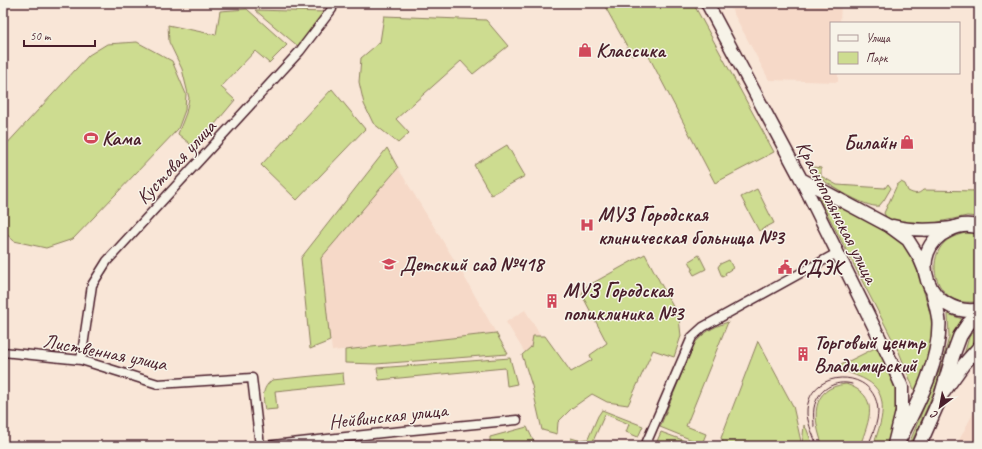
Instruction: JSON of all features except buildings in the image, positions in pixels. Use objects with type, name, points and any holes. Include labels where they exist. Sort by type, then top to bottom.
[{"type":"main road","name":"Краснополянская улица","points":[[707,3],[801,179],[890,359],[902,387],[902,412],[893,446]]},
{"type":"main road","points":[[801,179],[889,226],[908,240],[920,259],[929,286],[933,293],[945,304],[952,308],[967,311],[979,310]]},
{"type":"main road","points":[[889,226],[907,230],[978,226]]},
{"type":"main road","points":[[925,271],[927,256],[930,248],[940,236],[953,228]]},
{"type":"main road","points":[[896,446],[924,389],[936,356],[939,323],[933,293]]},
{"type":"main road","points":[[919,446],[941,396],[960,336],[968,324],[979,314]]},
{"type":"main road","points":[[941,396],[964,364],[979,347]]},
{"type":"street","name":"Кустовая улица","points":[[80,360],[92,285],[107,261],[300,52],[332,9],[331,3]]},
{"type":"street","points":[[645,446],[692,338],[696,333],[703,327],[837,254]]},
{"type":"street","name":"Лиственная улица","points":[[3,352],[80,360],[158,384],[252,378],[260,446]]},
{"type":"street","name":"Нейвинская улица","points":[[264,446],[517,420]]},
{"type":"shaded area","points":[[728,3],[841,3],[840,22],[830,22],[830,74],[838,74],[838,82],[769,80]]},
{"type":"shaded area","name":"Детский сад №418","points":[[398,168],[461,271],[496,333],[332,351],[321,258]]},
{"type":"shaded area","points":[[525,310],[557,362],[538,374],[506,322]]},
{"type":"shaded area","points":[[979,402],[979,446],[956,446]]},
{"type":"green space","points":[[603,3],[693,3],[774,152],[715,183],[645,49],[632,55]]},
{"type":"green space","points":[[247,9],[287,45],[269,63],[255,51],[221,87],[235,100],[195,148],[178,134],[186,113],[189,98],[182,69],[169,42],[168,25],[216,35],[220,11]]},
{"type":"green space","points":[[255,10],[325,12],[299,47]]},
{"type":"green space","points":[[384,16],[486,20],[508,46],[473,74],[461,61],[396,119],[409,133],[398,143],[373,123],[364,104],[359,82],[361,58],[380,42]]},
{"type":"green space","name":"Кама","points":[[137,42],[172,61],[186,94],[185,110],[178,129],[73,239],[46,248],[14,241],[3,231],[3,148],[89,55],[107,44]]},
{"type":"green space","points":[[332,89],[365,129],[297,200],[261,165]]},
{"type":"green space","points":[[507,145],[525,176],[491,195],[474,165]]},
{"type":"green space","points":[[387,148],[398,168],[321,258],[330,341],[310,349],[301,258]]},
{"type":"green space","points":[[814,167],[821,168],[821,176],[837,185],[885,188],[888,184],[891,188],[879,206],[873,206],[855,199],[824,181],[811,171]]},
{"type":"green space","points":[[901,182],[905,184],[908,191],[914,193],[919,193],[923,190],[979,191],[979,217],[967,216],[920,226],[898,223],[886,217],[884,213],[897,185]]},
{"type":"green space","points":[[757,189],[774,223],[759,231],[741,197]]},
{"type":"green space","points":[[817,194],[906,241],[919,272],[933,328],[928,362],[915,392],[899,352]]},
{"type":"green space","points":[[965,233],[979,234],[978,302],[961,302],[948,296],[938,282],[936,274],[936,257],[940,249],[945,242],[957,235]]},
{"type":"green space","points":[[645,254],[679,318],[681,336],[674,357],[653,350],[628,405],[607,402],[592,394],[572,408],[558,422],[557,434],[542,430],[532,386],[522,355],[531,347],[533,336],[545,336],[571,372],[592,360],[590,355],[607,343],[582,295],[584,288]]},
{"type":"green space","points":[[699,255],[706,269],[694,275],[689,261]]},
{"type":"green space","points":[[729,260],[733,268],[722,277],[718,267],[720,264]]},
{"type":"green space","points":[[948,314],[962,319],[954,336],[928,406],[910,446],[908,446],[942,364],[949,337]]},
{"type":"green space","points":[[728,322],[686,426],[706,434],[702,444],[660,427],[693,346],[700,337],[708,331]]},
{"type":"green space","points":[[979,325],[979,341],[964,355],[969,337]]},
{"type":"green space","points":[[496,333],[508,354],[376,364],[345,363],[345,350]]},
{"type":"green space","points":[[758,341],[793,406],[802,446],[725,446],[721,438]]},
{"type":"green space","points":[[879,346],[898,390],[900,400],[887,446],[873,446],[881,419],[882,401],[879,393],[874,386],[866,380],[839,366]]},
{"type":"green space","points":[[510,358],[517,384],[507,386],[505,368],[379,380],[377,368]]},
{"type":"green space","points":[[343,373],[344,384],[275,391],[277,409],[265,410],[263,398],[264,390],[268,383],[272,380]]},
{"type":"green space","points":[[846,384],[857,389],[864,395],[870,410],[867,427],[860,446],[823,446],[817,426],[817,407],[825,392],[834,387]]},
{"type":"green space","points":[[602,410],[643,426],[638,437],[626,432],[629,424],[605,414],[593,441],[578,446],[569,446],[571,438],[578,440],[588,439]]},
{"type":"green space","points":[[804,425],[807,430],[813,446],[802,446]]},
{"type":"green space","points":[[527,427],[536,446],[490,446],[490,437]]},
{"type":"green space","points":[[661,432],[699,446],[655,446]]},
{"type":"tram line","points":[[817,446],[807,414],[809,399],[817,388],[828,381],[841,378],[854,380],[866,386],[874,396],[878,415],[868,446]]},
{"type":"tram line","points":[[814,427],[814,408],[823,391],[828,387],[839,383],[852,384]]},
{"type":"place","name":"Классика","points":[[585,50]]},
{"type":"place","name":"Кама","points":[[91,138]]},
{"type":"place","name":"Билайн","points":[[907,142]]},
{"type":"place","name":"МУЗ Городская клиническая больница №3","points":[[587,225]]},
{"type":"place","name":"Детский сад №418","points":[[389,264]]},
{"type":"place","name":"СДЭК","points":[[785,267]]},
{"type":"place","name":"МУЗ Городская поликлиника №3","points":[[552,301]]},
{"type":"place","name":"Торговый центр Владимирский","points":[[803,354]]}]
